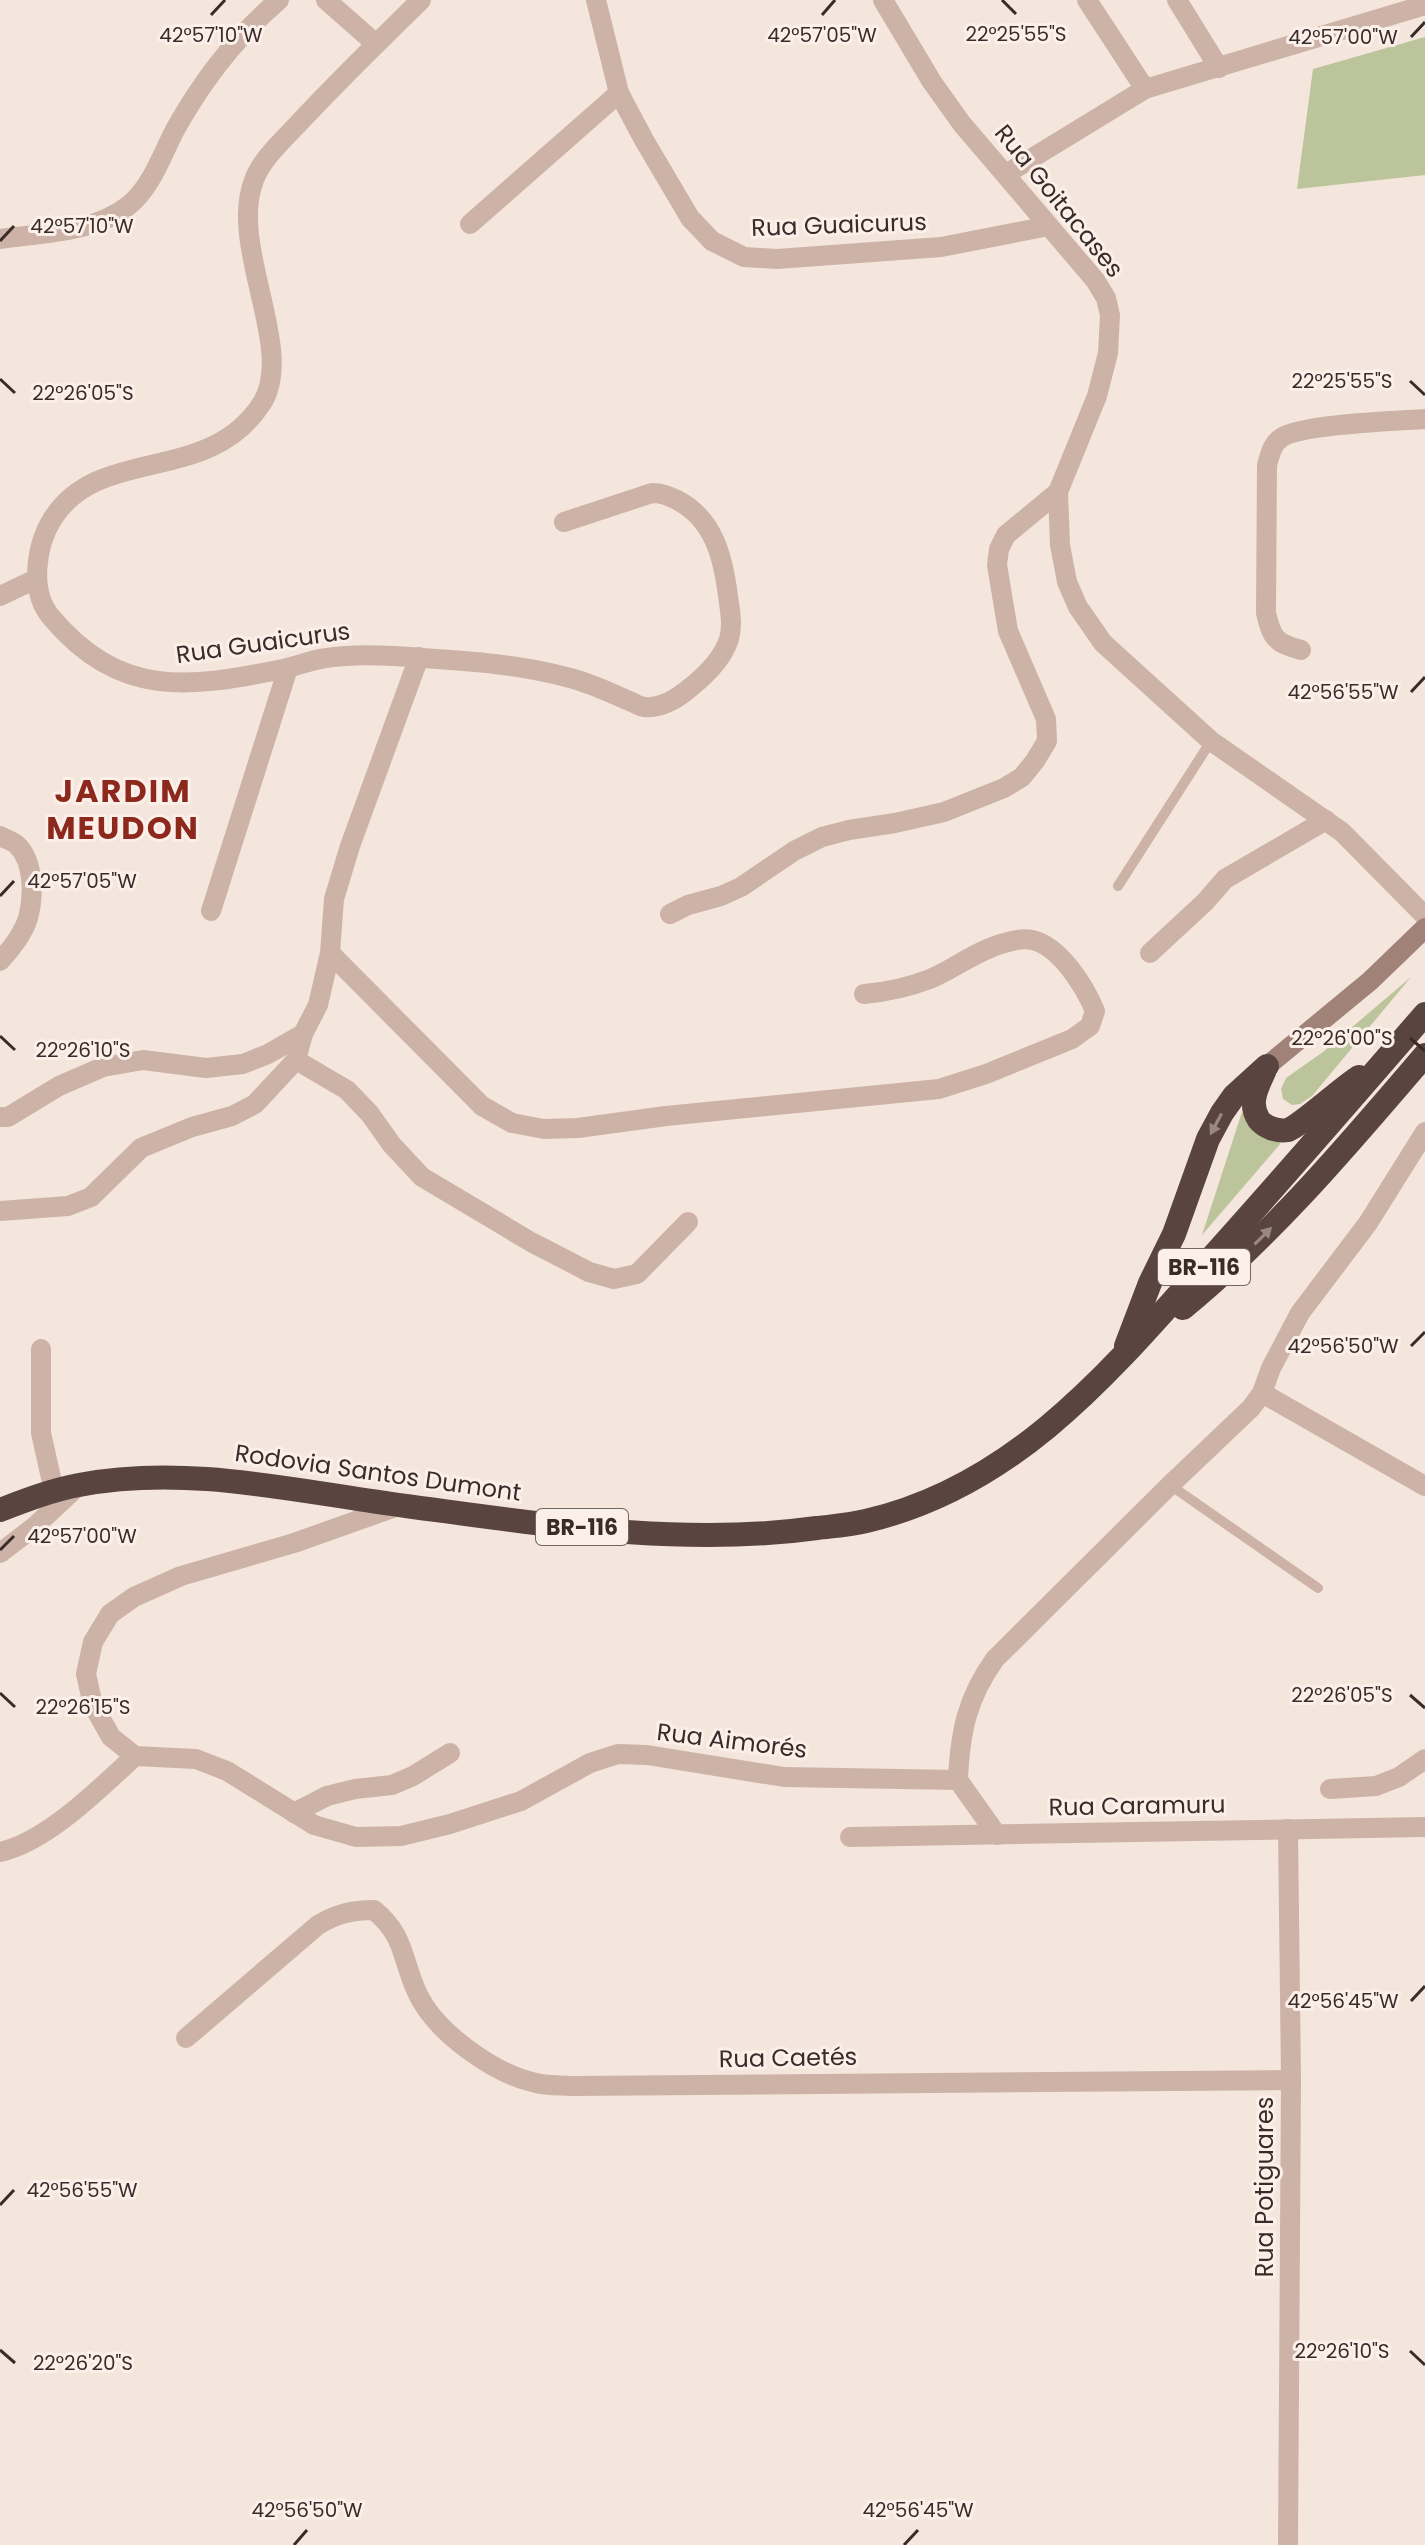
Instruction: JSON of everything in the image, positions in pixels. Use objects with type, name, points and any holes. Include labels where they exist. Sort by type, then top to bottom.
[{"type":"highway","name":"BR-116","points":[[1383,1063],[1425,1014]]},
{"type":"highway","points":[[1120,1361],[1232,1268],[1282,1218],[1425,1055]]},
{"type":"highway","points":[[1267,1066],[1254,1100],[1256,1116],[1265,1126],[1287,1130],[1340,1089],[1383,1063]]},
{"type":"highway","name":"Rodovia Santos Dumont","points":[[0,1510],[54,1491],[131,1479],[219,1479],[614,1531],[733,1536],[783,1533],[865,1521],[912,1507],[997,1466],[1037,1438],[1079,1402],[1120,1361],[1383,1063]]},
{"type":"highway","points":[[1120,1361],[1150,1283],[1174,1234],[1208,1139],[1234,1096],[1267,1066]]},
{"type":"main road","points":[[1267,1066],[1370,981],[1425,928]]},
{"type":"street","points":[[0,239],[78,229],[129,206],[146,187],[197,93],[242,35],[279,0]]},
{"type":"street","points":[[326,0],[376,44]]},
{"type":"street","points":[[0,596],[36,579],[49,525],[63,504],[84,487],[109,476],[201,452],[230,438],[253,417],[268,393],[273,369],[249,237],[247,205],[255,176],[276,148],[421,0]]},
{"type":"street","name":"Rua Guaicurus","points":[[596,0],[619,93],[644,140],[690,218],[712,241],[744,257],[777,259],[941,247],[1049,226]]},
{"type":"street","name":"Rua Goitacases","points":[[883,0],[932,82],[962,124],[1095,280],[1106,298],[1110,315],[1108,353],[1097,396],[1058,492],[1060,545],[1067,582],[1078,607],[1103,643],[1211,741],[1342,832],[1425,916]]},
{"type":"street","points":[[1087,0],[1145,89]]},
{"type":"street","points":[[1177,0],[1219,68]]},
{"type":"street","points":[[1006,174],[1145,89],[1425,5]]},
{"type":"street","points":[[470,224],[619,93]]},
{"type":"street","points":[[1301,650],[1281,644],[1270,630],[1266,613],[1267,465],[1271,450],[1276,441],[1285,435],[1306,429],[1425,419]]},
{"type":"street","points":[[670,914],[741,887],[794,851],[822,837],[944,812],[1004,788],[1022,777],[1047,741],[1046,719],[1008,631],[997,565],[999,549],[1006,535],[1058,492]]},
{"type":"street","name":"Rua Guaicurus","points":[[36,579],[46,612],[74,642],[139,680],[185,684],[288,668],[324,658],[361,655],[419,657],[536,670],[575,679],[644,707],[675,700],[712,668],[728,643],[731,624],[725,574],[717,544],[707,524],[687,505],[666,495],[652,493],[564,522]]},
{"type":"street","points":[[0,1211],[68,1206],[91,1197],[141,1148],[192,1127],[232,1116],[255,1104],[296,1060],[303,1034],[318,1005],[330,953],[334,899],[346,859],[419,657]]},
{"type":"street","points":[[211,911],[288,668]]},
{"type":"street","points":[[1150,953],[1225,879],[1326,820]]},
{"type":"street","points":[[0,836],[16,844],[28,860],[31,883],[27,919],[0,961]]},
{"type":"street","points":[[330,953],[482,1106],[512,1123],[544,1129],[578,1128],[666,1116],[939,1089],[986,1074],[1082,1033],[1090,1026],[1095,1011],[1088,994],[1065,962],[1049,948],[1032,940],[999,944],[931,979],[883,993],[864,994]]},
{"type":"street","points":[[0,1117],[8,1117],[59,1086],[103,1067],[143,1060],[206,1068],[243,1064],[303,1034]]},
{"type":"street","points":[[296,1060],[347,1090],[422,1177],[531,1242],[589,1272],[614,1279],[637,1274],[688,1222]]},
{"type":"street","points":[[997,1835],[958,1780],[960,1743],[978,1683],[995,1659],[1251,1408],[1262,1393],[1271,1368],[1300,1313],[1368,1223],[1425,1132]]},
{"type":"street","points":[[41,1349],[41,1433],[54,1491]]},
{"type":"street","points":[[1262,1393],[1425,1486]]},
{"type":"street","points":[[0,1553],[80,1485]]},
{"type":"street","points":[[0,1852],[13,1849],[76,1809],[135,1756],[111,1737],[93,1705],[86,1674],[93,1642],[110,1614],[134,1597],[181,1576],[294,1543],[401,1505]]},
{"type":"street","points":[[294,1813],[327,1796],[392,1785],[450,1753]]},
{"type":"street","name":"Rua Aimorés","points":[[135,1756],[196,1759],[227,1771],[314,1825],[356,1837],[401,1836],[450,1824],[521,1801],[590,1763],[618,1754],[647,1755],[784,1777],[958,1780]]},
{"type":"street","points":[[1330,1789],[1376,1786],[1399,1777],[1425,1759]]},
{"type":"street","name":"Rua Caramuru","points":[[850,1837],[1425,1827]]},
{"type":"street","name":"Rua Potiguares","points":[[1288,1829],[1291,2080],[1288,2545]]},
{"type":"street","name":"Rua Caetés","points":[[186,2038],[318,1925],[354,1910],[374,1910],[390,1923],[402,1944],[407,1970],[418,1996],[448,2034],[496,2069],[537,2083],[573,2086],[1291,2080]]},
{"type":"lane","points":[[1118,886],[1211,741]]},
{"type":"lane","points":[[1170,1485],[1318,1588]]},
{"type":"green space","points":[[1425,37],[1425,175],[1297,189],[1313,69]]},
{"type":"green space","points":[[1411,977],[1312,1096],[1292,1105],[1283,1099],[1281,1089],[1286,1078],[1323,1052]]},
{"type":"green space","points":[[1242,1112],[1253,1128],[1281,1143],[1202,1235]]},
{"type":"district","name":"JARDIM MEUDON","points":[[123,810]]}]
